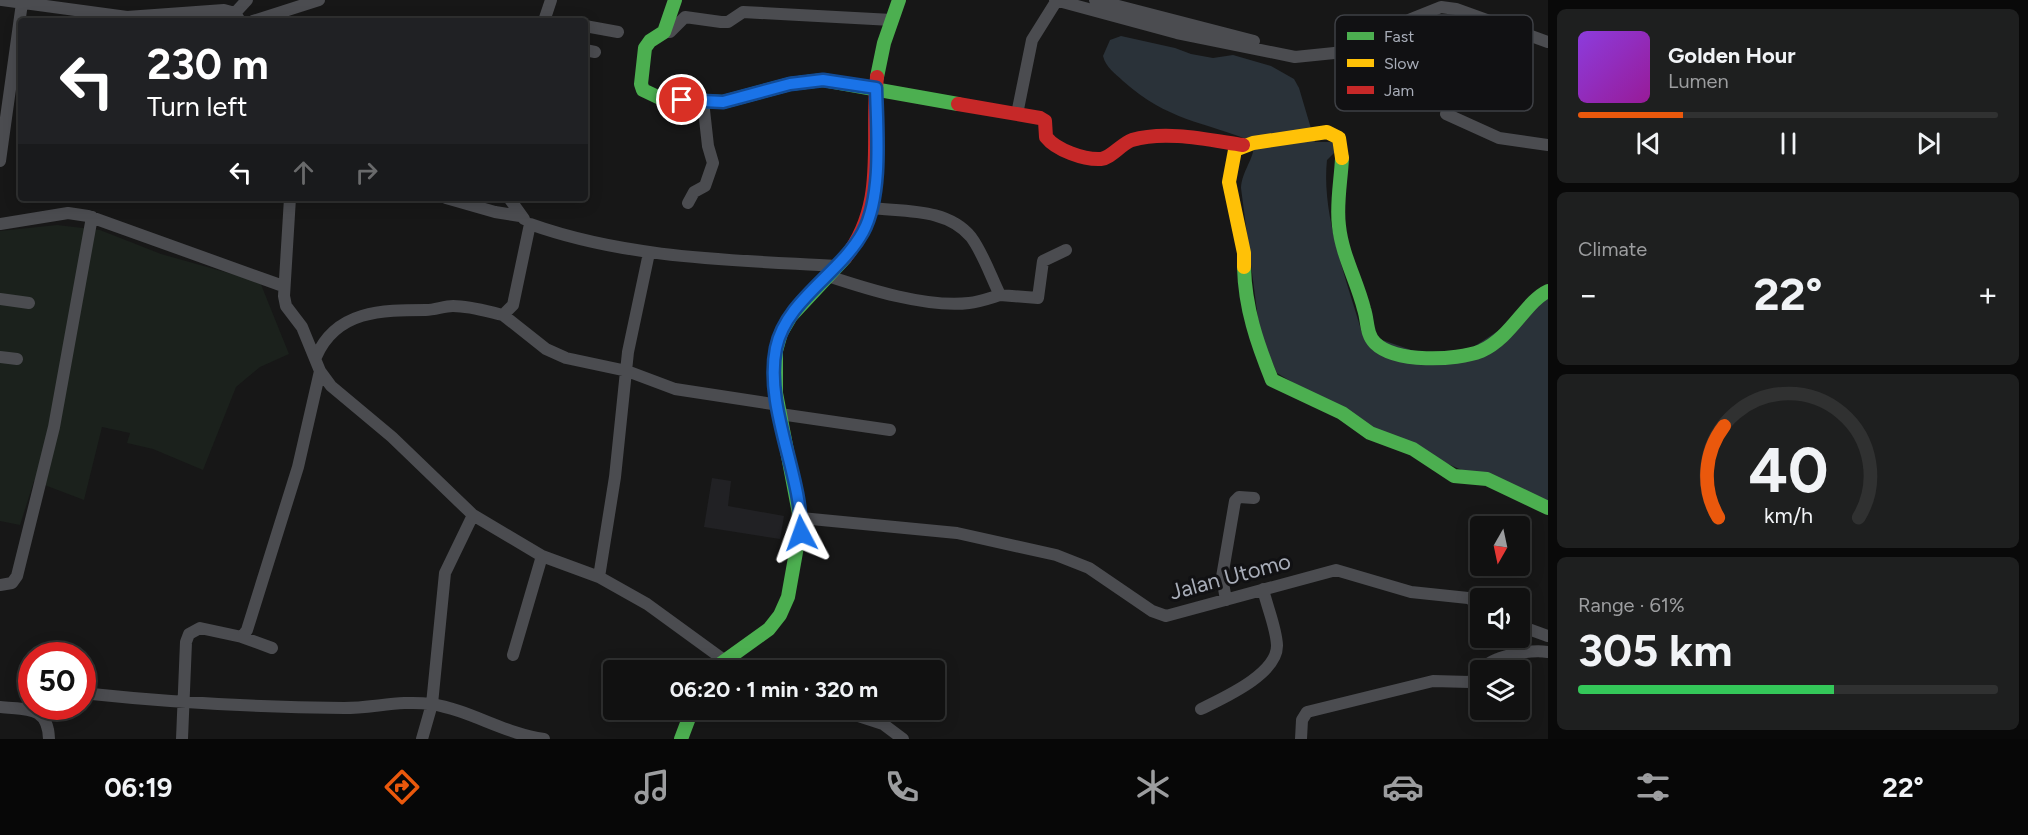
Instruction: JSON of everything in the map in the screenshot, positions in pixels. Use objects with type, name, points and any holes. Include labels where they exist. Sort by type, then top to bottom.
[{"type":"street","points":[[2,0],[80,16],[111,18]]},
{"type":"street","points":[[138,18],[224,10],[238,17],[247,0]]},
{"type":"street","points":[[262,18],[319,0]]},
{"type":"street","points":[[548,18],[551,0]]},
{"type":"street","points":[[664,32],[675,0]]},
{"type":"street","points":[[728,660],[764,635],[783,611],[799,546],[801,518],[779,410],[774,369],[781,332],[801,304],[832,271],[864,230],[872,208],[877,133],[876,88],[899,0]]},
{"type":"street","points":[[1017,114],[1032,40],[1056,0],[1177,33],[1296,53],[1335,52]]},
{"type":"street","points":[[1095,0],[1296,53]]},
{"type":"street","points":[[1420,15],[1442,2],[1456,9],[1478,15]]},
{"type":"street","points":[[20,18],[22,3]]},
{"type":"street","points":[[892,20],[743,12],[728,22],[685,16],[670,32],[664,32],[650,41],[645,48],[641,84],[643,90],[662,99],[703,101],[738,100],[790,84],[823,80],[876,88],[1040,118],[1045,121],[1045,135],[1050,142],[1087,158],[1100,160],[1124,143],[1149,138],[1194,138],[1248,144],[1328,132],[1339,138],[1342,150],[1338,222],[1371,339],[1381,347],[1401,355],[1427,358],[1451,359],[1478,354],[1502,339],[1541,294],[1548,291]]},
{"type":"street","points":[[588,27],[618,32]]},
{"type":"street","points":[[1533,30],[1548,34]]},
{"type":"street","points":[[0,161],[18,32]]},
{"type":"street","points":[[1533,34],[1548,42]]},
{"type":"street","points":[[688,202],[694,192],[705,186],[713,167],[703,101]]},
{"type":"street","points":[[1446,114],[1499,138],[1548,145]]},
{"type":"street","points":[[1248,144],[1234,152],[1229,182],[1244,253],[1245,290],[1254,336],[1265,369],[1272,380],[1342,413],[1370,433],[1413,449],[1454,476],[1487,479],[1548,508]]},
{"type":"street","points":[[290,201],[283,286],[286,306],[302,327],[315,353],[320,371],[331,386],[392,437],[473,515],[542,556],[599,577],[647,604],[710,660]]},
{"type":"street","points":[[456,201],[525,220],[572,237],[649,253],[832,271],[878,292],[944,303],[970,303],[1000,295],[1038,298],[1043,261],[1066,250]]},
{"type":"street","points":[[503,315],[513,305],[525,220],[511,201]]},
{"type":"street","points":[[872,208],[932,214],[955,222],[973,240],[1000,295]]},
{"type":"street","points":[[0,224],[68,213],[92,217],[283,286]]},
{"type":"street","points":[[0,585],[12,584],[16,576],[54,427],[92,217]]},
{"type":"street","points":[[599,577],[615,477],[628,352],[649,253]]},
{"type":"street","points":[[0,300],[29,303]]},
{"type":"street","points":[[315,353],[321,344],[352,317],[382,310],[430,310],[451,305],[473,307],[503,315],[546,349],[566,358],[627,370],[675,389],[890,430]]},
{"type":"street","points":[[0,357],[17,359]]},
{"type":"street","points":[[242,638],[248,630],[298,467],[320,371]]},
{"type":"street","points":[[1226,600],[1222,577],[1234,501],[1239,497],[1254,498]]},
{"type":"street","points":[[422,739],[432,704],[445,573],[473,515]]},
{"type":"street","name":"Jalan Utomo","points":[[801,518],[957,533],[1056,555],[1089,568],[1152,611],[1166,616],[1336,570],[1411,592],[1470,599]]},
{"type":"street","points":[[513,655],[542,556]]},
{"type":"street","points":[[1201,709],[1240,688],[1272,661],[1277,644],[1263,590]]},
{"type":"street","points":[[182,739],[183,668],[189,634],[200,628],[272,648]]},
{"type":"street","points":[[1530,630],[1548,636]]},
{"type":"street","points":[[1494,660],[1528,651],[1548,652]]},
{"type":"street","points":[[1301,739],[1302,720],[1307,712],[1433,681],[1470,682]]},
{"type":"street","points":[[96,694],[183,703],[346,708],[402,702],[432,704],[503,726],[522,735],[544,739]]},
{"type":"street","points":[[0,707],[37,711],[46,720],[49,739]]},
{"type":"street","points":[[681,739],[688,720]]},
{"type":"street","points":[[871,720],[883,724],[903,739]]},
{"type":"shaded area","points":[[1121,36],[1213,58],[1233,55],[1271,66],[1294,79],[1299,88],[1315,142],[1335,142],[1338,149],[1327,160],[1328,203],[1337,248],[1362,333],[1449,363],[1548,298],[1548,502],[1473,475],[1373,431],[1277,373],[1260,334],[1241,188],[1253,154],[1254,142],[1186,119],[1139,94],[1111,70],[1103,56],[1110,40]]},
{"type":"shaded area","points":[[57,225],[100,230],[161,254],[260,282],[289,354],[260,367],[236,387],[203,470],[153,449],[127,443],[130,433],[102,427],[84,500],[34,481],[20,525],[0,521],[0,231]]},
{"type":"shaded area","points":[[712,478],[731,481],[728,506],[784,516],[780,539],[704,527]]},
{"type":"traffic: fast","points":[[675,0],[664,32],[650,41],[645,48],[641,84],[643,90],[662,99],[723,102],[790,84],[823,80],[958,104]]},
{"type":"traffic: fast","points":[[877,77],[884,43],[899,0]]},
{"type":"traffic: fast","points":[[1342,158],[1338,209],[1341,237],[1370,336],[1384,349],[1396,354],[1426,358],[1457,357],[1481,351],[1501,338],[1532,303],[1548,291]]},
{"type":"traffic: fast","points":[[726,660],[769,629],[780,615],[788,597],[801,524],[776,393],[776,351],[781,333],[791,316],[845,258]]},
{"type":"traffic: fast","points":[[1244,267],[1253,325],[1272,380],[1342,413],[1370,433],[1413,449],[1454,476],[1487,479],[1548,508]]},
{"type":"traffic: fast","points":[[681,739],[688,720]]},
{"type":"traffic: slow","points":[[1244,267],[1244,253],[1229,182],[1235,150],[1253,143],[1327,132],[1339,138],[1342,158]]},
{"type":"traffic: jam","points":[[845,258],[867,216],[872,194],[877,77]]},
{"type":"traffic: jam","points":[[958,104],[1040,118],[1045,121],[1046,137],[1051,142],[1063,150],[1087,158],[1105,158],[1132,140],[1145,137],[1188,137],[1243,145]]},
{"type":"route","points":[[682,100],[723,102],[738,100],[790,84],[823,80],[876,88],[877,133],[874,185],[872,208],[864,230],[828,276],[787,321],[776,349],[774,369],[782,430],[796,489],[801,533]]}]
